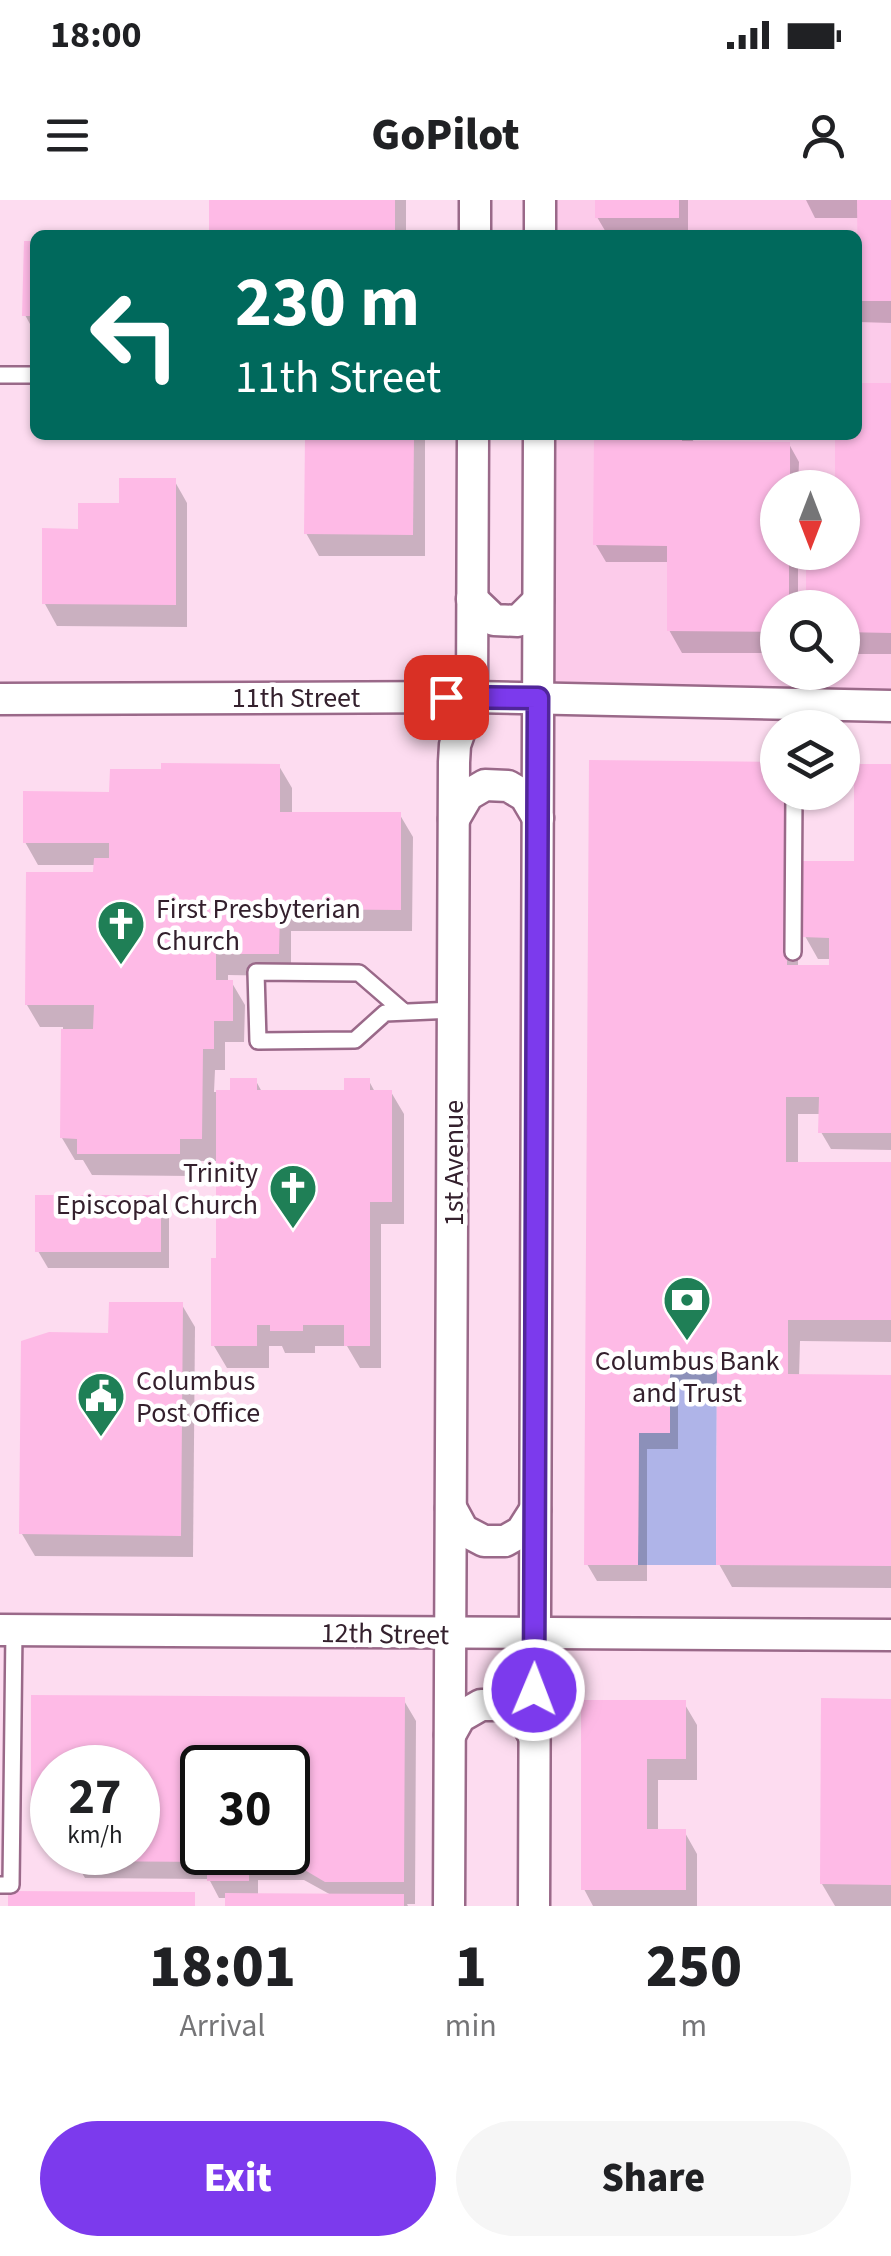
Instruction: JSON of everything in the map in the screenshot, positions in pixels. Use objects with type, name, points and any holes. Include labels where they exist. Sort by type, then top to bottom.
[{"type":"street","points":[[474,230],[475,200]]},
{"type":"street","points":[[540,200],[540,230]]},
{"type":"street","name":"1st Avenue","points":[[450,1906],[455,745],[472,697],[473,440]]},
{"type":"street","points":[[534,1906],[539,440]]},
{"type":"street","points":[[472,599],[494,620],[518,621],[538,601]]},
{"type":"street","name":"11th Street","points":[[0,699],[472,697],[795,710],[891,706]]},
{"type":"street","points":[[454,818],[468,795],[485,786],[508,786],[525,796],[538,818]]},
{"type":"street","points":[[451,1508],[464,1530],[484,1541],[505,1541],[521,1532],[535,1510]]},
{"type":"street","name":"12th Street","points":[[7,1630],[891,1635]]},
{"type":"street","points":[[450,1735],[460,1717],[481,1706],[505,1706],[523,1716],[534,1736]]},
{"type":"lane","points":[[0,374],[30,375]]},
{"type":"lane","points":[[793,952],[794,810]]},
{"type":"lane","points":[[403,1011],[359,972],[256,972],[258,1041],[355,1040],[385,1012],[454,1010]]},
{"type":"lane","points":[[0,1885],[11,1885],[6,1834],[7,1630]]},
{"type":"shaded area","points":[[540,200],[891,200],[891,706],[538,698],[539,440],[862,440],[862,230],[540,230]]},
{"type":"shaded area","points":[[670,1364],[717,1364],[716,1565],[638,1565],[639,1433]]},
{"type":"building","points":[[209,200],[395,200],[395,230],[209,230]]},
{"type":"building","points":[[595,200],[679,200],[679,218],[595,218]]},
{"type":"building","points":[[857,200],[891,200],[891,301],[862,301],[862,230],[857,230]]},
{"type":"building","points":[[24,241],[30,241],[30,316],[22,316]]},
{"type":"building","points":[[862,383],[891,383],[891,633],[860,632],[860,590],[806,590],[806,570],[860,570],[860,470],[835,470],[835,440],[862,440]]},
{"type":"building","points":[[305,440],[414,440],[413,535],[304,534]]},
{"type":"building","points":[[594,440],[790,442],[790,470],[760,470],[760,570],[789,570],[789,590],[760,590],[760,632],[667,631],[667,546],[593,545]]},
{"type":"building","points":[[119,478],[176,478],[176,605],[42,604],[42,528],[78,529],[78,503],[119,503]]},
{"type":"building","points":[[589,760],[760,762],[760,810],[788,810],[787,965],[829,965],[829,938],[802,937],[803,861],[854,861],[854,810],[860,810],[860,764],[891,764],[891,1133],[818,1133],[819,1097],[786,1097],[786,1162],[891,1162],[891,1320],[788,1320],[788,1374],[891,1375],[891,1566],[716,1565],[717,1364],[670,1364],[670,1433],[639,1433],[638,1565],[584,1565]]},
{"type":"building","name":"First Presbyterian Church","points":[[161,763],[280,764],[280,812],[401,812],[401,910],[280,909],[279,954],[216,954],[216,980],[233,980],[233,1021],[214,1021],[214,1049],[203,1049],[202,1139],[180,1139],[180,1154],[77,1154],[77,1139],[60,1138],[61,1029],[93,1029],[94,1005],[25,1005],[26,872],[93,872],[94,858],[109,858],[109,843],[23,843],[23,791],[109,792],[110,769],[161,769]]},
{"type":"building","name":"Trinity Episcopal Church","points":[[230,1078],[257,1078],[257,1090],[344,1090],[344,1078],[370,1078],[370,1090],[392,1090],[392,1202],[370,1202],[370,1346],[344,1346],[344,1325],[303,1325],[303,1331],[270,1331],[270,1325],[257,1325],[257,1346],[211,1346],[211,1258],[216,1258],[216,1090],[230,1090]]},
{"type":"building","points":[[35,1195],[161,1195],[161,1252],[35,1252]]},
{"type":"building","name":"Columbus Post Office","points":[[109,1302],[183,1302],[181,1536],[19,1534],[21,1341],[49,1332],[108,1333]]},
{"type":"building","points":[[31,1695],[405,1697],[404,1882],[325,1882],[310,1873],[310,1745],[180,1745],[180,1862],[160,1862],[160,1745],[31,1745]]},
{"type":"building","points":[[821,1698],[891,1699],[891,1885],[820,1884]]},
{"type":"building","points":[[581,1700],[686,1700],[686,1759],[647,1759],[647,1829],[686,1829],[686,1890],[581,1890]]},
{"type":"building","points":[[207,1875],[249,1875],[249,1881],[207,1881]]},
{"type":"building","points":[[8,1891],[195,1892],[195,1906],[8,1906]]},
{"type":"building","points":[[225,1893],[404,1894],[404,1906],[225,1906]]},
{"type":"place","name":"First Presbyterian Church","points":[[121,966]]},
{"type":"place","name":"Trinity Episcopal Church","points":[[293,1230]]},
{"type":"place","name":"Columbus Bank and Trust","points":[[687,1342]]},
{"type":"place","name":"Columbus Post Office","points":[[101,1438]]},
{"type":"route","points":[[446,697],[538,698],[534,1690]]}]
